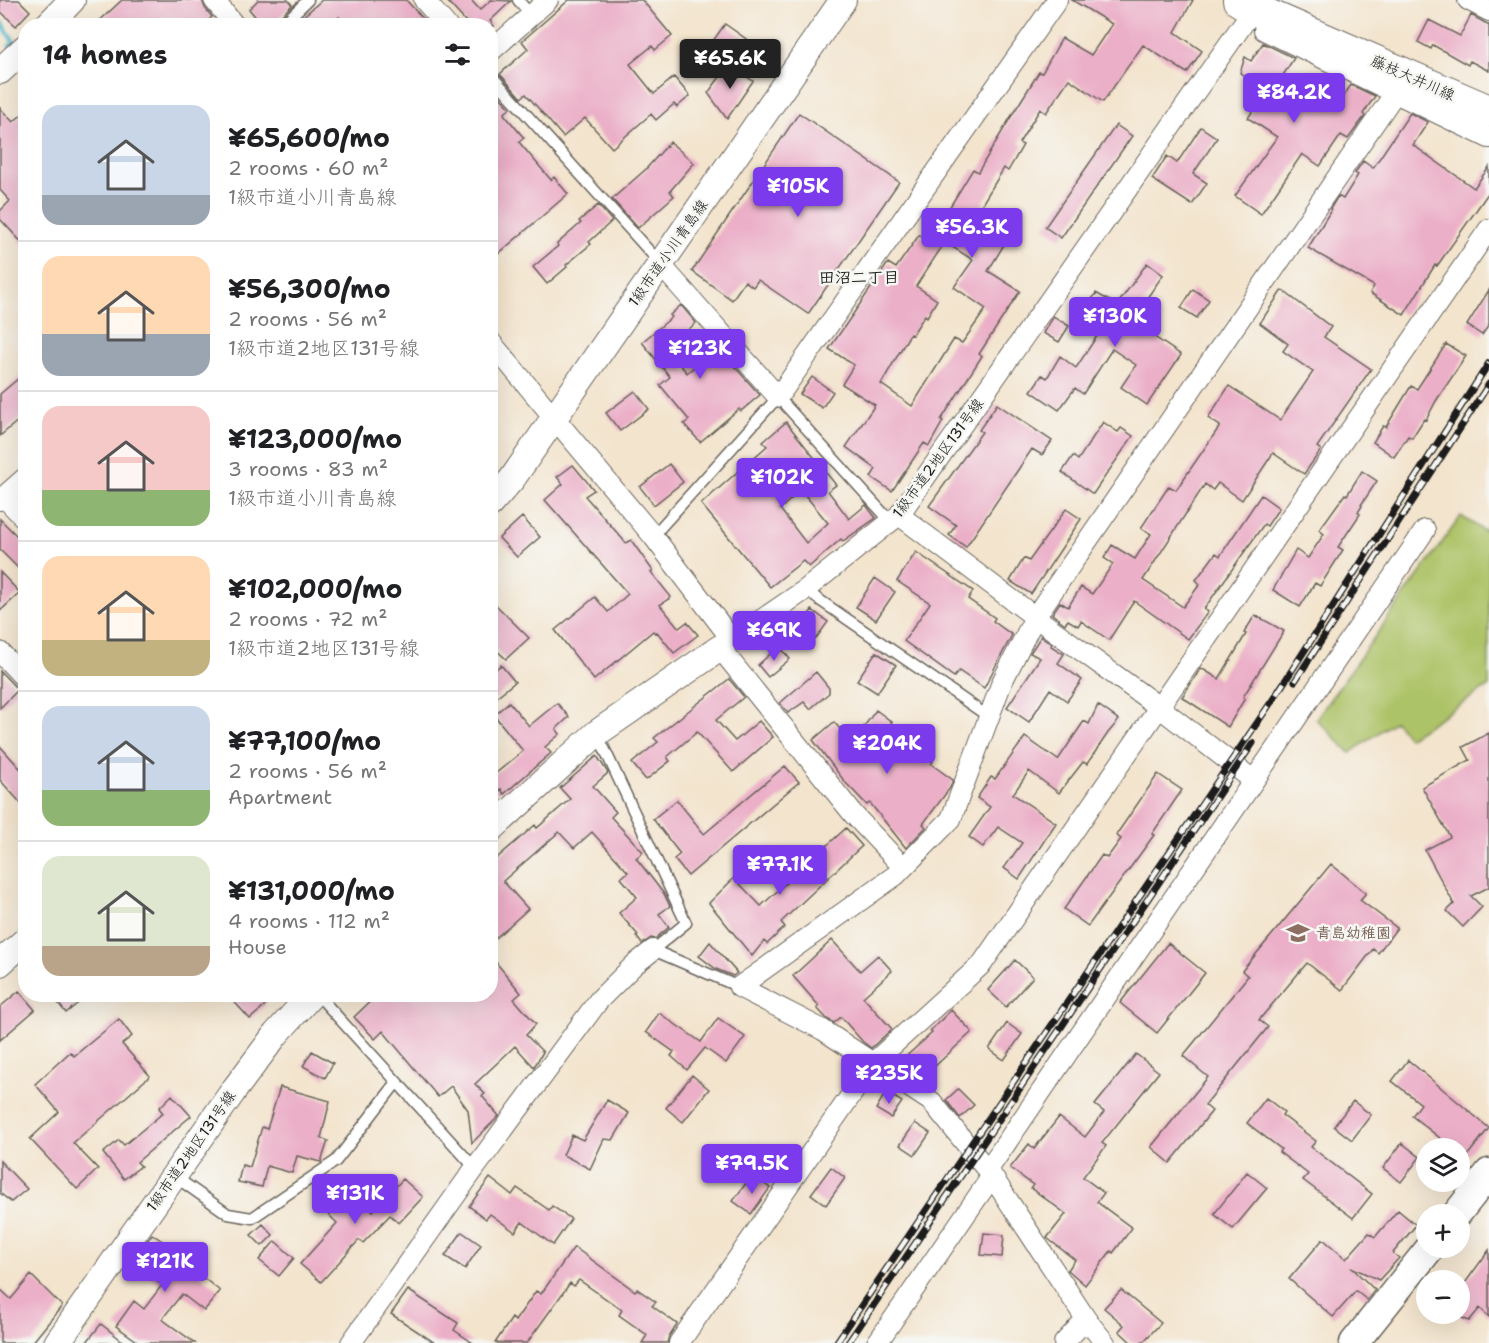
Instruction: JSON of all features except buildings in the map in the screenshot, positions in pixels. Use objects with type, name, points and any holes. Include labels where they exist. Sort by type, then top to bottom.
[{"type":"main road","name":"藤枝大井川線","points":[[1250,7],[1489,111]]},
{"type":"main road","points":[[1465,1204],[1489,1173]]},
{"type":"main road","points":[[1354,1343],[1422,1258]]},
{"type":"street","points":[[55,18],[72,0]]},
{"type":"street","points":[[214,0],[229,18]]},
{"type":"street","points":[[424,0],[440,18]]},
{"type":"street","points":[[498,45],[548,0]]},
{"type":"street","name":"1級市道小川青島線","points":[[498,495],[512,479],[843,0]]},
{"type":"street","points":[[660,264],[778,397],[1057,0]]},
{"type":"street","points":[[1468,0],[1489,11]]},
{"type":"street","points":[[1250,7],[1395,93],[1489,138]]},
{"type":"street","name":"1級市道2地区131号線","points":[[498,823],[597,733],[805,590],[895,519],[1250,7]]},
{"type":"street","points":[[1105,1343],[1086,1319],[990,1173],[932,1102],[823,1029],[739,987],[896,875],[951,819],[1002,682],[1035,617],[1395,93]]},
{"type":"street","points":[[680,1343],[874,1062],[982,964],[1489,229]]},
{"type":"street","points":[[498,351],[653,536],[726,644],[854,815],[903,867]]},
{"type":"street","points":[[18,484],[2,498],[18,513]]},
{"type":"street","points":[[895,519],[1159,707],[1253,780]]},
{"type":"street","points":[[877,1343],[1253,780],[1425,530]]},
{"type":"street","points":[[0,652],[18,671]]},
{"type":"street","points":[[0,963],[18,947]]},
{"type":"street","points":[[351,1343],[599,999],[652,950]]},
{"type":"street","name":"1級市道2地区131号線","points":[[57,1343],[276,1034],[305,1002]]},
{"type":"street","points":[[1064,1343],[1086,1319]]},
{"type":"lane","points":[[289,18],[309,0]]},
{"type":"lane","points":[[518,0],[531,15]]},
{"type":"lane","points":[[498,83],[660,264]]},
{"type":"lane","points":[[653,536],[778,397],[895,519]]},
{"type":"lane","points":[[805,590],[989,717]]},
{"type":"lane","points":[[597,733],[686,923],[652,950],[739,987]]},
{"type":"lane","points":[[324,1002],[475,1168]]},
{"type":"lane","points":[[174,1176],[228,1214],[252,1218],[336,1161],[397,1082]]},
{"type":"green space","points":[[1461,516],[1484,531],[1489,524],[1489,686],[1408,738],[1395,721],[1350,753],[1316,719]]},
{"type":"waterway","points":[[0,21],[14,42],[10,46]]},
{"type":"railway","points":[[836,1343],[1276,695],[1489,363]]},
{"type":"railway","points":[[1295,681],[1489,384]]},
{"type":"railway","points":[[848,1343],[1253,743]]},
{"type":"place","name":"青島幼稚園","points":[[1298,933]]},
{"type":"district","name":"田沼二丁目","points":[[859,277]]}]
